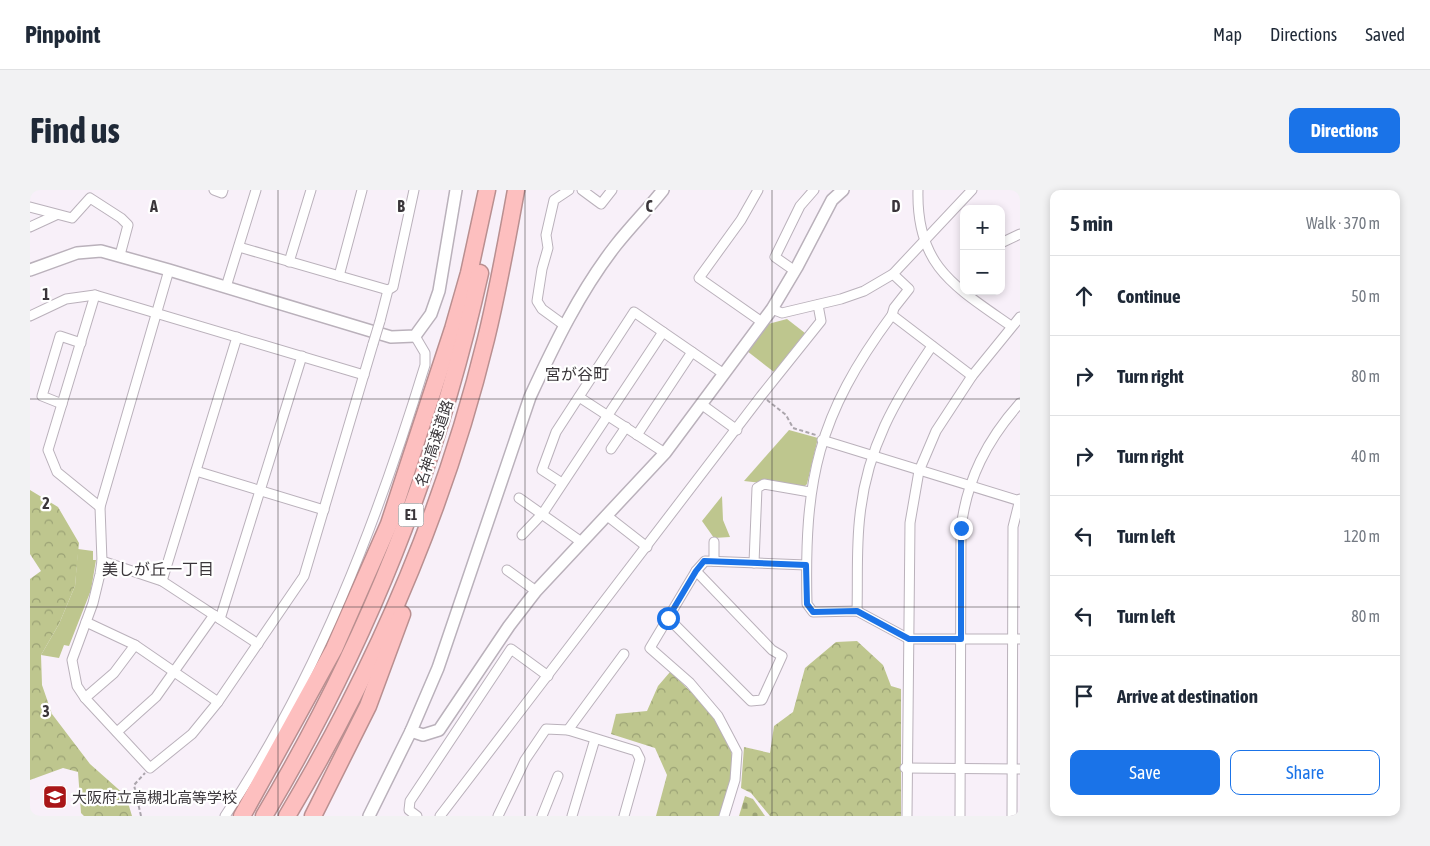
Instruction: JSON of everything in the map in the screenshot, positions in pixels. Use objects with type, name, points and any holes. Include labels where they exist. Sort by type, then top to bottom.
[{"type":"highway","points":[[242,816],[314,688],[362,587],[389,524],[412,460],[469,273],[487,190]]},
{"type":"highway","name":"名神高速道路","points":[[264,816],[323,712],[353,652],[406,527],[435,444],[466,333],[494,190]]},
{"type":"highway","name":"名神高速道路","points":[[287,816],[342,720],[399,598],[425,533],[468,405],[486,339],[516,190]]},
{"type":"highway","points":[[313,816],[368,706],[456,472],[493,340],[524,190]]},
{"type":"street","points":[[214,190],[222,193],[222,190]]},
{"type":"street","points":[[226,287],[256,190]]},
{"type":"street","points":[[289,262],[311,190]]},
{"type":"street","points":[[339,276],[362,190]]},
{"type":"street","points":[[169,270],[100,507],[102,561],[93,604],[72,660],[76,686],[150,768],[192,734],[218,702],[304,576],[388,290],[393,287],[414,190]]},
{"type":"street","points":[[415,336],[431,314],[439,291],[456,190]]},
{"type":"street","points":[[564,325],[542,309],[538,301],[542,269],[548,248],[546,235],[554,200],[569,190]]},
{"type":"street","points":[[582,190],[601,204],[612,190]]},
{"type":"street","points":[[369,816],[411,731],[458,615],[530,397],[564,325],[615,246],[663,190]]},
{"type":"street","points":[[758,190],[741,220],[699,278],[762,322]]},
{"type":"street","points":[[795,271],[775,257],[800,206],[814,190]]},
{"type":"street","points":[[411,731],[423,734],[439,730],[509,626],[536,591],[580,541],[665,453],[772,309],[795,271],[832,200],[842,190]]},
{"type":"street","points":[[918,190],[918,214],[924,244],[937,267],[960,284]]},
{"type":"street","points":[[772,309],[782,313],[818,305],[864,291],[893,274],[924,244],[972,190]]},
{"type":"street","points":[[30,207],[72,218],[90,198],[121,218],[128,225],[120,255]]},
{"type":"street","points":[[30,227],[56,215]]},
{"type":"street","points":[[1005,241],[1020,234]]},
{"type":"street","points":[[239,248],[388,290]]},
{"type":"street","points":[[30,270],[77,252],[100,251],[120,255],[391,337],[415,336]]},
{"type":"street","points":[[893,274],[908,290],[857,365],[819,438],[810,492],[806,565],[807,604],[813,612],[857,611],[909,639],[1016,639]]},
{"type":"street","points":[[30,316],[66,299],[96,295],[364,375]]},
{"type":"street","points":[[96,295],[48,450],[57,472],[100,507]]},
{"type":"street","points":[[974,295],[1011,326]]},
{"type":"street","points":[[440,816],[737,430],[761,396],[821,321],[818,305]]},
{"type":"street","points":[[562,483],[542,470],[556,432],[634,312],[724,374]]},
{"type":"street","points":[[892,315],[972,376]]},
{"type":"street","points":[[907,816],[905,768],[910,523],[919,471],[936,431],[972,376],[1020,317]]},
{"type":"street","points":[[522,535],[543,513],[663,332]]},
{"type":"street","points":[[62,404],[42,396],[60,336],[80,343]]},
{"type":"street","points":[[225,816],[278,727],[316,652],[359,557],[385,490],[425,366],[425,353],[415,336]]},
{"type":"street","points":[[162,581],[237,337]]},
{"type":"street","points":[[857,611],[860,516],[872,456],[887,417],[901,391],[932,346]]},
{"type":"street","points":[[637,435],[692,352]]},
{"type":"street","points":[[117,732],[156,697],[217,617],[261,491],[302,356]]},
{"type":"street","points":[[579,397],[665,453]]},
{"type":"street","points":[[701,404],[737,430]]},
{"type":"street","points":[[960,816],[961,528],[970,486],[979,462],[991,440],[1020,404]]},
{"type":"street","points":[[611,449],[626,428]]},
{"type":"street","points":[[819,438],[919,471],[1020,500],[1013,527],[1016,639],[1016,770],[1012,816]]},
{"type":"street","points":[[196,471],[324,510]]},
{"type":"street","points":[[754,563],[757,488],[764,484],[810,492]]},
{"type":"street","points":[[519,498],[543,513],[580,541]]},
{"type":"street","points":[[606,514],[647,547]]},
{"type":"street","points":[[714,542],[714,561]]},
{"type":"street","points":[[102,561],[162,581],[258,644]]},
{"type":"street","points":[[724,816],[736,780],[737,752],[718,716],[690,683],[650,648],[696,571],[704,561],[806,565]]},
{"type":"street","points":[[507,570],[536,591]]},
{"type":"street","points":[[668,618],[751,701],[762,700],[782,656],[772,650],[696,571]]},
{"type":"street","points":[[86,622],[135,645],[218,702]]},
{"type":"street","points":[[85,698],[114,673],[135,645]]},
{"type":"street","points":[[417,816],[409,810],[410,801],[511,648],[548,676]]},
{"type":"street","points":[[568,730],[624,654]]},
{"type":"street","points":[[498,816],[525,760],[546,729],[568,730],[595,740],[636,751],[640,758],[624,816]]},
{"type":"street","points":[[572,816],[595,740]]},
{"type":"street","points":[[905,768],[1016,770]]},
{"type":"street","points":[[542,816],[558,776]]},
{"type":"path","points":[[761,396],[786,415],[793,428],[819,438]]},
{"type":"path","points":[[140,816],[134,785],[150,768]]},
{"type":"green space","points":[[787,319],[805,333],[774,372],[747,351],[768,324]]},
{"type":"green space","points":[[789,430],[818,438],[807,484],[803,488],[744,481]]},
{"type":"green space","points":[[30,490],[58,507],[79,543],[75,586],[59,624],[41,655],[42,685],[52,714],[90,764],[126,796],[132,816],[84,816],[81,813],[78,772],[63,768],[30,780],[30,579],[41,571],[30,554]]},
{"type":"green space","points":[[722,496],[723,520],[730,537],[714,538],[702,521]]},
{"type":"green space","points":[[78,549],[93,551],[93,560],[96,560],[91,590],[69,646],[64,645],[59,658],[41,655],[59,624],[75,586]]},
{"type":"green space","points":[[857,641],[883,665],[891,686],[901,689],[901,816],[770,816],[751,793],[741,788],[744,747],[770,753],[774,726],[793,712],[805,668],[836,642]]},
{"type":"green space","points":[[670,672],[706,708],[721,729],[731,751],[732,776],[720,816],[656,816],[667,775],[655,748],[611,734],[616,714],[647,711],[658,686]]},
{"type":"green space","points":[[745,796],[753,799],[765,816],[739,816]]},
{"type":"place","name":"大阪府立高槻北高等学校","points":[[55,797]]},
{"type":"district","name":"宮が谷町","points":[[577,374]]},
{"type":"district","name":"美しが丘一丁目","points":[[158,569]]},
{"type":"route","points":[[668,618],[704,561],[806,565],[807,604],[813,612],[857,611],[909,639],[961,639],[961,528]]}]
